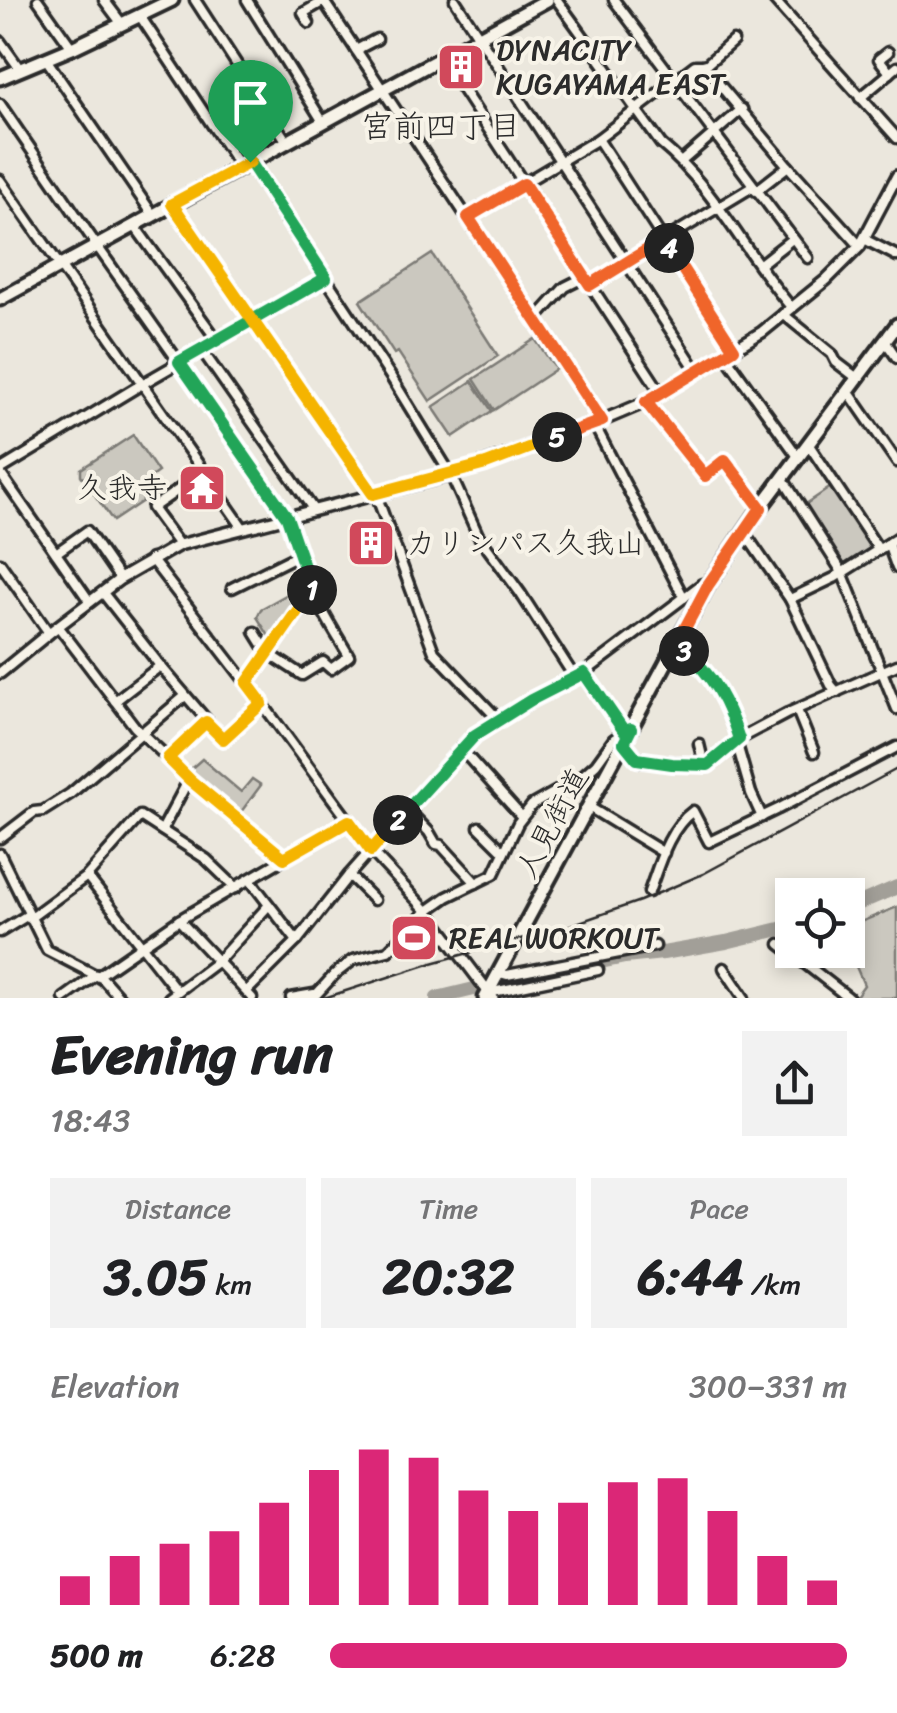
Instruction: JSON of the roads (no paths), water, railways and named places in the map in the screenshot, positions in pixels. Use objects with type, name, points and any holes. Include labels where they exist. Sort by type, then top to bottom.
[{"type":"main road","points":[[0,78],[140,16],[154,4],[172,0]]},
{"type":"main road","points":[[0,297],[548,0]]},
{"type":"main road","name":"人見街道","points":[[487,987],[708,585],[897,325]]},
{"type":"street","points":[[38,0],[72,48]]},
{"type":"street","points":[[104,0],[122,24]]},
{"type":"street","points":[[194,0],[287,142]]},
{"type":"street","points":[[247,0],[323,122]]},
{"type":"street","points":[[455,0],[697,371]]},
{"type":"street","points":[[557,0],[661,144],[682,161],[744,240],[787,311],[857,378]]},
{"type":"street","points":[[614,0],[808,258]]},
{"type":"street","points":[[774,0],[897,138]]},
{"type":"street","points":[[308,23],[303,12],[323,1],[468,217],[598,423],[684,598]]},
{"type":"street","points":[[140,16],[326,278],[451,474],[478,535],[575,678]]},
{"type":"street","points":[[356,50],[376,39]]},
{"type":"street","points":[[0,41],[20,69]]},
{"type":"street","points":[[468,217],[598,139],[695,65],[707,64],[733,41]]},
{"type":"street","points":[[860,98],[893,70],[879,60],[888,52]]},
{"type":"street","points":[[442,58],[661,393]]},
{"type":"street","points":[[46,59],[153,215]]},
{"type":"street","points":[[703,65],[788,166],[862,243],[897,256]]},
{"type":"street","points":[[0,104],[287,517],[312,590],[348,656],[331,669],[323,662],[302,675],[268,653],[256,632]]},
{"type":"street","points":[[682,161],[742,109]]},
{"type":"street","points":[[598,139],[798,458]]},
{"type":"street","points":[[535,320],[566,287],[627,262],[788,166]]},
{"type":"street","points":[[0,672],[120,580],[179,545],[440,478],[598,423],[646,402],[730,352],[826,280],[862,243],[897,176]]},
{"type":"street","points":[[0,180],[244,528]]},
{"type":"street","points":[[172,204],[378,500],[434,652],[498,719]]},
{"type":"street","points":[[134,225],[217,340]]},
{"type":"street","points":[[758,265],[792,239]]},
{"type":"street","points":[[90,602],[1,467],[326,278]]},
{"type":"street","points":[[598,317],[607,312]]},
{"type":"street","points":[[885,340],[897,358]]},
{"type":"street","points":[[201,349],[312,509]]},
{"type":"street","points":[[848,391],[897,462]]},
{"type":"street","points":[[646,402],[705,476],[725,460],[761,508]]},
{"type":"street","points":[[809,445],[897,568]]},
{"type":"street","points":[[179,545],[152,508],[204,472]]},
{"type":"street","points":[[783,479],[842,572],[897,709]]},
{"type":"street","points":[[56,552],[87,531],[120,580]]},
{"type":"street","points":[[744,532],[790,599],[837,692]]},
{"type":"street","points":[[790,599],[834,578],[897,538]]},
{"type":"street","points":[[232,588],[298,554]]},
{"type":"street","points":[[151,560],[371,851],[427,911],[487,987]]},
{"type":"street","points":[[0,563],[48,633]]},
{"type":"street","points":[[178,920],[250,994],[349,875],[475,735],[584,673],[702,584],[708,585]]},
{"type":"street","points":[[247,683],[312,590]]},
{"type":"street","points":[[104,592],[160,666],[223,739],[262,703]]},
{"type":"street","points":[[58,626],[142,734],[284,858]]},
{"type":"street","points":[[676,645],[692,657],[720,690],[762,817]]},
{"type":"street","points":[[584,673],[626,734],[640,762],[704,765],[738,740],[897,665]]},
{"type":"street","points":[[115,701],[160,666]]},
{"type":"street","points":[[0,838],[34,812],[43,811],[70,794],[185,696]]},
{"type":"street","points":[[798,710],[814,752]]},
{"type":"street","points":[[168,758],[206,722]]},
{"type":"street","points":[[291,998],[316,996],[352,960],[394,947],[427,911],[447,896],[494,874],[532,805],[574,782],[596,764],[614,739],[626,734]]},
{"type":"street","points":[[699,744],[704,765]]},
{"type":"street","points":[[648,892],[664,853],[685,817],[693,812],[709,842],[897,747]]},
{"type":"street","points":[[461,749],[522,817]]},
{"type":"street","points":[[162,830],[189,779]]},
{"type":"street","points":[[589,807],[664,853]]},
{"type":"street","points":[[408,809],[430,832],[431,839],[476,884]]},
{"type":"street","points":[[0,932],[87,876],[140,816],[206,859],[236,888]]},
{"type":"street","points":[[64,998],[178,920],[349,821]]},
{"type":"street","points":[[479,827],[504,852]]},
{"type":"street","points":[[0,854],[50,952],[97,976],[120,998]]},
{"type":"street","points":[[349,875],[374,900]]},
{"type":"street","points":[[87,876],[178,991]]},
{"type":"street","points":[[250,880],[297,941]]},
{"type":"street","points":[[168,998],[218,961],[269,906]]},
{"type":"street","points":[[487,987],[507,975],[654,946]]},
{"type":"street","points":[[724,968],[744,998]]},
{"type":"street","points":[[813,968],[849,998]]},
{"type":"street","points":[[818,972],[821,968]]},
{"type":"street","points":[[487,987],[598,970]]},
{"type":"waterway","points":[[865,901],[897,887]]},
{"type":"waterway","points":[[437,998],[625,957],[726,942],[775,930]]},
{"type":"railway","points":[[324,998],[640,901],[703,874],[897,769]]},
{"type":"place","name":"DYNACITY KUGAYAMA EAST","points":[[461,67]]},
{"type":"place","name":"久我寺","points":[[202,488]]},
{"type":"place","name":"カリンパス久我山","points":[[371,543]]},
{"type":"place","name":"REAL WORKOUT","points":[[414,938]]},
{"type":"district","name":"宮前四丁目","points":[[441,126]]}]
